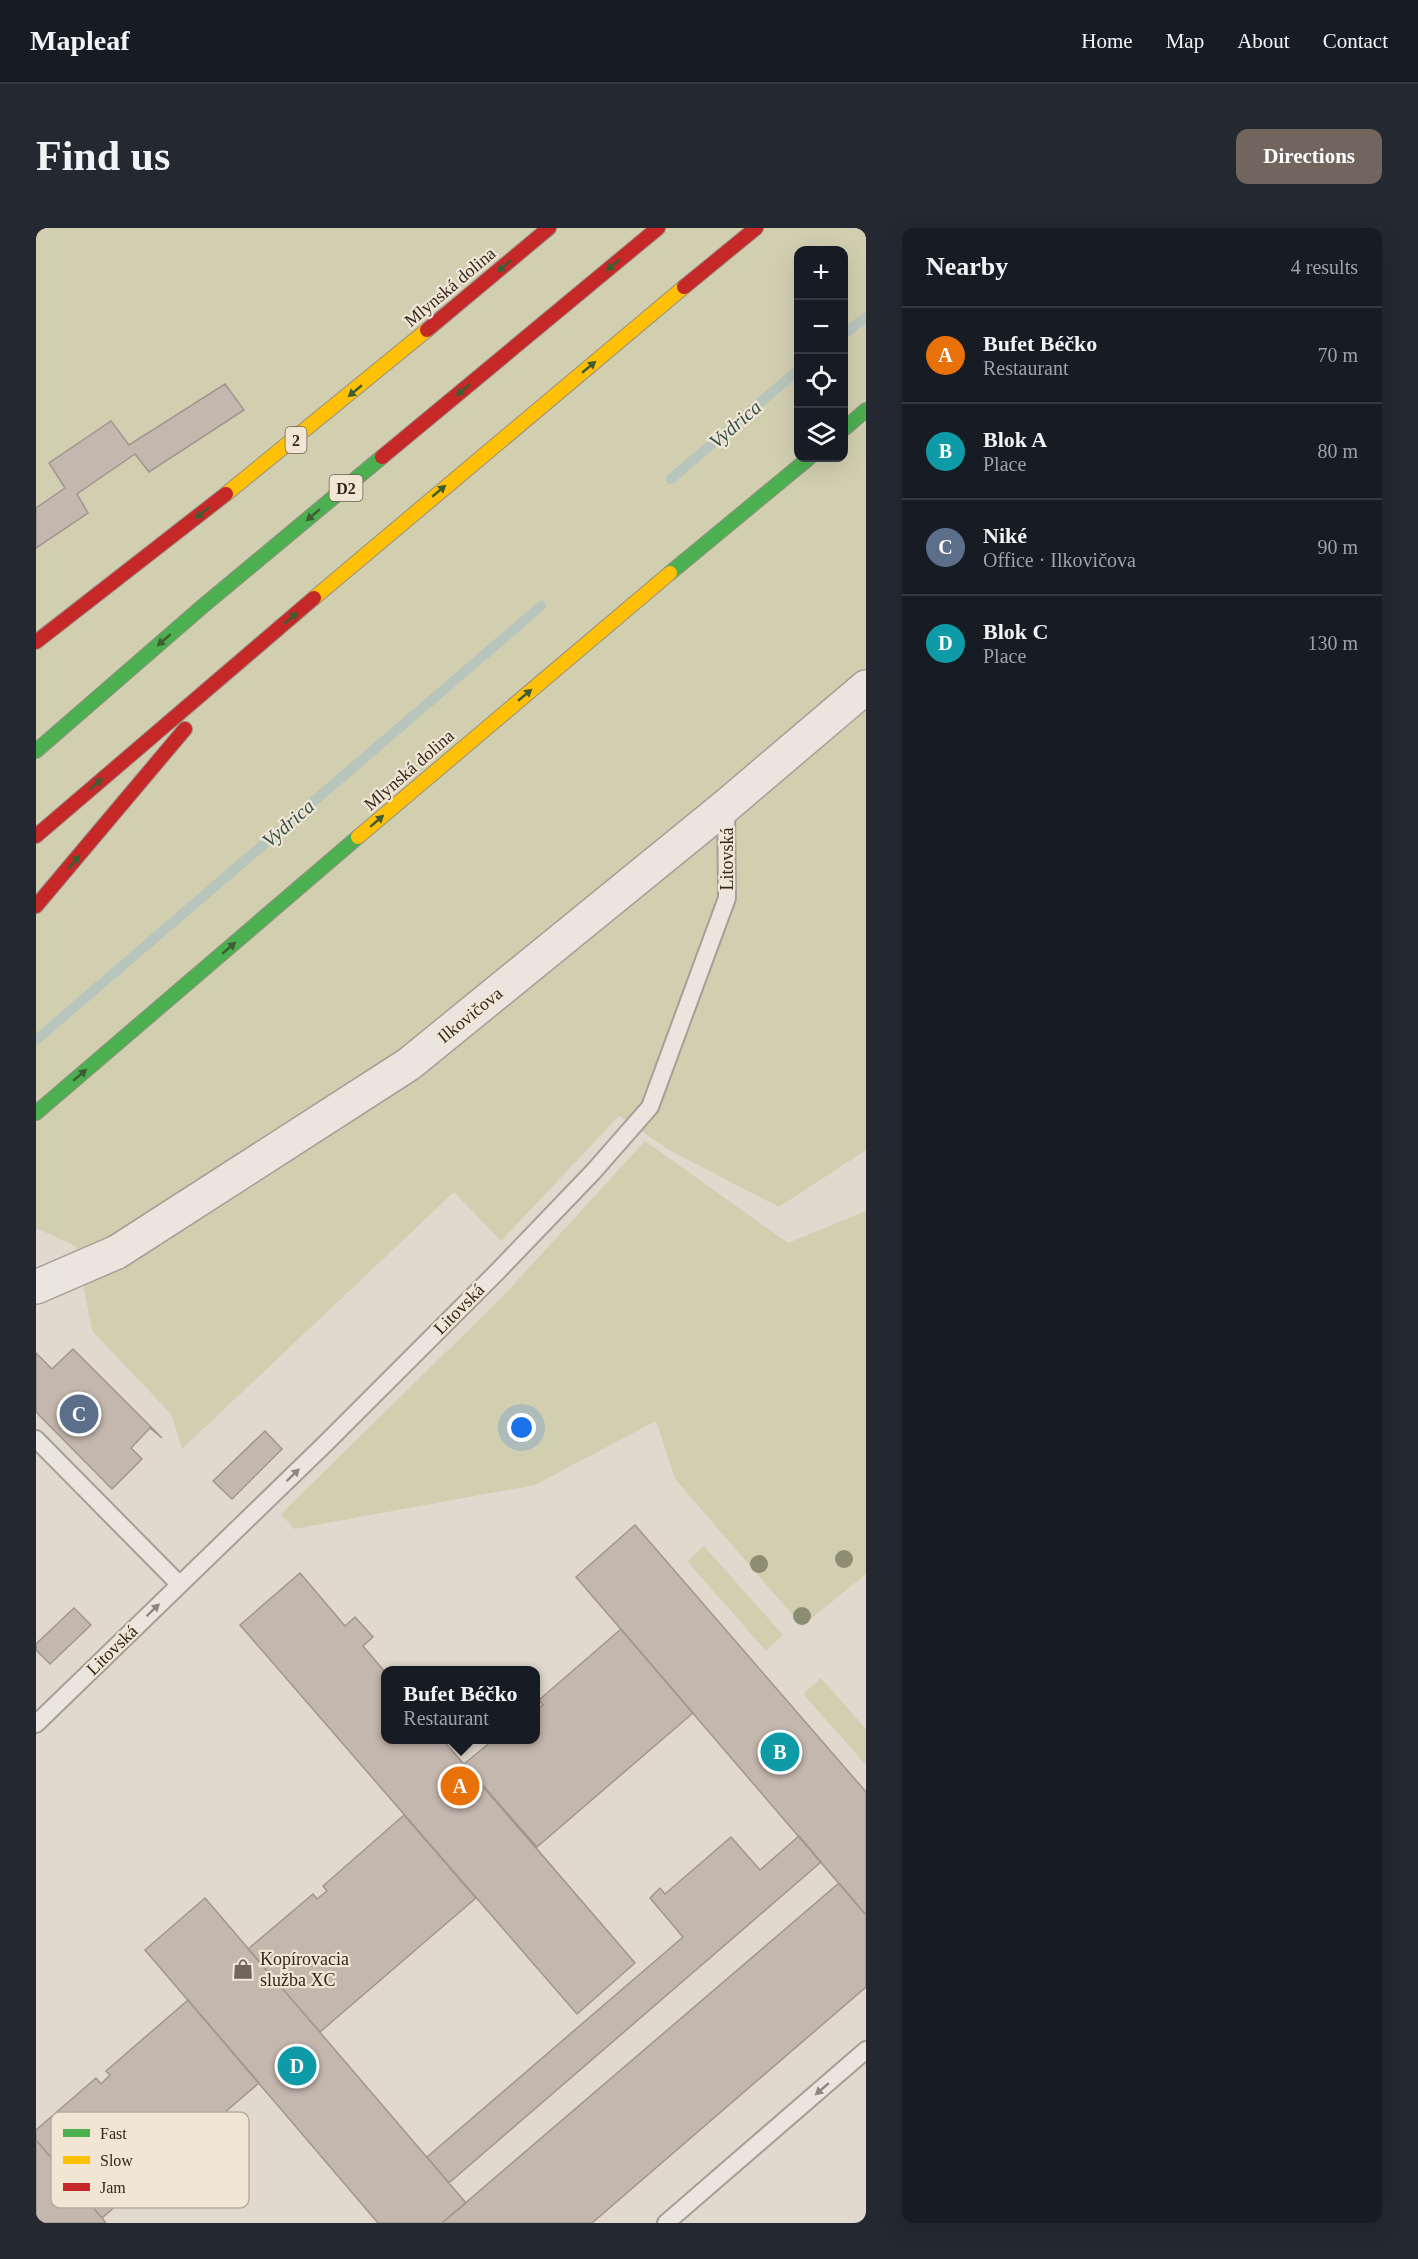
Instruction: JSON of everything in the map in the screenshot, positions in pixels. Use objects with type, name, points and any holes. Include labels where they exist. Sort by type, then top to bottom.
[{"type":"main road","name":"Mlynská dolina","points":[[36,642],[296,440],[549,228]]},
{"type":"main road","name":"D2","points":[[36,751],[203,606],[658,228]]},
{"type":"main road","points":[[36,836],[421,506],[756,228]]},
{"type":"main road","points":[[848,425],[866,410]]},
{"type":"main road","name":"Mlynská dolina","points":[[36,1113],[518,700],[804,462]]},
{"type":"main road","points":[[36,906],[246,656]]},
{"type":"street","name":"Ilkovičova","points":[[36,1287],[117,1252],[410,1064],[726,806],[866,687]]},
{"type":"lane","name":"Litovská","points":[[36,1724],[325,1444],[498,1271],[593,1172],[650,1107],[727,897],[726,806]]},
{"type":"lane","points":[[36,1439],[179,1584]]},
{"type":"lane","points":[[666,2223],[866,2050]]},
{"type":"shaded area","points":[[36,228],[866,228],[866,1150],[779,1207],[671,1151],[619,1116],[501,1241],[454,1192],[182,1449],[171,1414],[92,1331],[76,1246],[36,1228]]},
{"type":"shaded area","points":[[645,1141],[788,1243],[866,1211],[866,1574],[802,1626],[675,1479],[656,1421],[535,1485],[294,1529],[281,1514],[504,1295]]},
{"type":"shaded area","points":[[704,1546],[783,1635],[766,1651],[687,1561]]},
{"type":"shaded area","points":[[821,1678],[866,1729],[866,1765],[803,1694]]},
{"type":"building","points":[[225,384],[244,410],[149,472],[135,454],[77,494],[88,513],[36,548],[36,508],[65,488],[49,463],[111,421],[129,445]]},
{"type":"building","points":[[73,1349],[162,1438],[150,1428],[131,1448],[142,1459],[112,1489],[36,1412],[36,1353],[52,1369]]},
{"type":"building","points":[[265,1431],[282,1449],[232,1499],[213,1481]]},
{"type":"building","points":[[635,1525],[866,1792],[866,1915],[576,1577]]},
{"type":"building","points":[[300,1573],[345,1626],[355,1617],[373,1637],[363,1646],[381,1667],[381,1744],[446,1744],[635,1963],[577,2014],[240,1625]]},
{"type":"building","points":[[74,1608],[91,1625],[50,1664],[36,1650],[36,1644]]},
{"type":"building","points":[[621,1629],[693,1713],[537,1847],[464,1764],[488,1744],[540,1744],[540,1707],[543,1705],[540,1699]]},
{"type":"building","points":[[404,1815],[476,1898],[320,2032],[248,1949],[313,1894],[317,1899],[327,1891],[323,1886]]},
{"type":"building","points":[[799,1836],[821,1862],[449,2183],[427,2157],[683,1937],[650,1898],[660,1888],[665,1894],[731,1837],[760,1870]]},
{"type":"building","points":[[839,1883],[866,1915],[866,1987],[592,2223],[442,2223]]},
{"type":"building","points":[[205,1898],[466,2203],[442,2223],[378,2223],[145,1950]]},
{"type":"building","points":[[188,2000],[259,2083],[225,2112],[57,2112],[96,2078],[101,2084],[110,2075],[106,2071]]},
{"type":"building","points":[[51,2117],[51,2158],[36,2140],[36,2130]]},
{"type":"building","points":[[36,2140],[51,2158],[51,2208],[94,2208],[106,2223],[36,2223]]},
{"type":"building","points":[[94,2208],[114,2208],[102,2218]]},
{"type":"waterway","name":"Vydrica","points":[[848,331],[866,317]]},
{"type":"waterway","name":"Vydrica","points":[[671,479],[794,373]]},
{"type":"waterway","name":"Vydrica","points":[[36,1040],[541,606]]},
{"type":"traffic: fast","points":[[848,426],[866,410]]},
{"type":"traffic: fast","points":[[36,751],[203,606],[382,457]]},
{"type":"traffic: fast","points":[[670,573],[804,462]]},
{"type":"traffic: fast","points":[[36,1113],[358,837]]},
{"type":"traffic: slow","points":[[314,598],[684,287]]},
{"type":"traffic: slow","points":[[226,494],[427,330]]},
{"type":"traffic: slow","points":[[358,837],[670,573]]},
{"type":"traffic: jam","points":[[427,330],[549,228]]},
{"type":"traffic: jam","points":[[382,457],[658,228]]},
{"type":"traffic: jam","points":[[684,287],[756,228]]},
{"type":"traffic: jam","points":[[36,642],[226,494]]},
{"type":"traffic: jam","points":[[36,836],[314,598]]},
{"type":"traffic: jam","points":[[36,906],[185,729]]},
{"type":"place","name":"Niké","points":[[79,1414]]},
{"type":"place","name":"Blok A","points":[[780,1752]]},
{"type":"place","name":"Bufet Béčko","points":[[460,1786]]},
{"type":"place","name":"Kopírovacia služba XC","points":[[243,1969]]},
{"type":"place","name":"Blok C","points":[[297,2066]]}]
